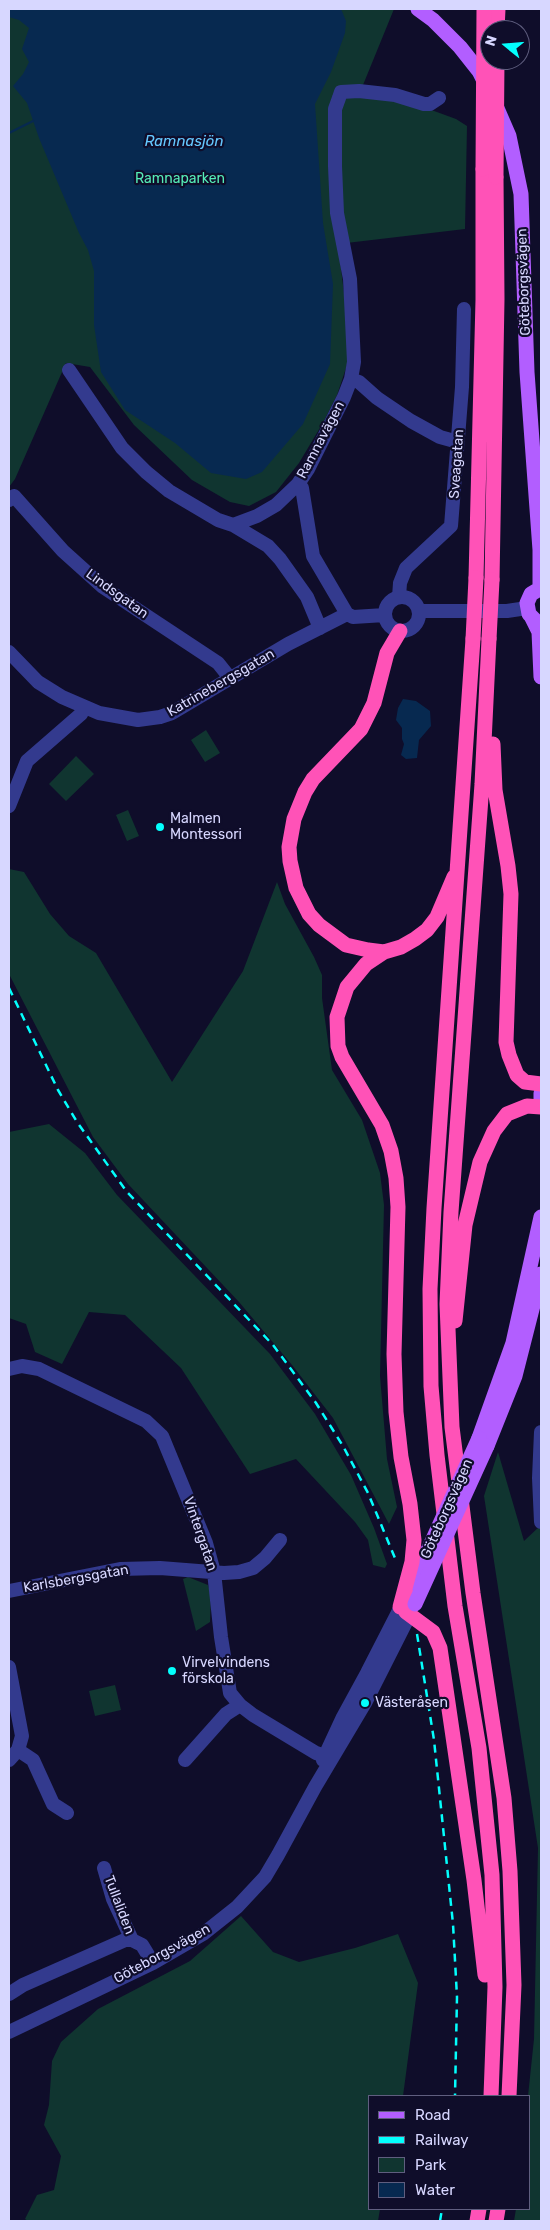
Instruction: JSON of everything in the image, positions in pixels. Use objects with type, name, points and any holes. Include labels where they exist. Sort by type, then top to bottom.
[{"type":"highway","points":[[484,9],[483,300],[476,578],[459,864],[434,1208],[430,1289],[431,1386],[437,1455],[455,1606],[479,1748],[492,1875],[495,1987],[491,2095]]},
{"type":"highway","points":[[497,70],[497,299],[492,580],[481,794],[450,1221],[447,1304],[452,1427],[473,1593],[497,1746],[507,1835],[514,1985],[509,2095]]},
{"type":"highway","points":[[384,952],[346,945],[319,925],[310,914],[296,888],[289,847],[294,819],[305,792],[322,770],[351,742],[364,723],[374,703],[387,653],[400,631]]},
{"type":"highway","points":[[489,645],[494,790],[508,866],[511,894],[506,1042],[517,1075],[525,1082],[541,1084]]},
{"type":"highway","points":[[408,1609],[414,1540],[396,1412],[394,1354],[398,1207],[396,1178],[391,1151],[382,1125],[342,1057],[336,1032],[336,1017],[347,987],[366,964],[384,952],[401,947],[427,930],[442,906],[459,864]]},
{"type":"highway","points":[[450,1383],[465,1225],[480,1162],[494,1131],[507,1114],[527,1106],[541,1107]]},
{"type":"highway","points":[[410,1589],[405,1608],[428,1626],[433,1632],[440,1648],[484,1950],[491,2095]]},
{"type":"main road","name":"Göteborgsvägen","points":[[418,9],[433,20],[460,47],[479,71],[509,136],[521,194],[524,316],[536,429],[540,550],[540,588],[530,596],[533,616]]},
{"type":"main road","points":[[533,616],[539,632],[541,677]]},
{"type":"main road","points":[[541,1094],[541,1100]]},
{"type":"main road","name":"Göteborgsvägen","points":[[408,1609],[483,1442],[513,1343],[541,1216]]},
{"type":"main road","name":"Göteborgsvägen","points":[[410,1589],[515,1376],[541,1274]]},
{"type":"street","name":"Ramnavägen","points":[[233,525],[257,516],[276,505],[298,484],[326,434],[352,379],[354,362],[350,279],[337,213],[335,166],[335,109],[342,92],[359,91],[395,96],[424,104],[430,104],[438,98]]},
{"type":"street","name":"Sveagatan","points":[[399,597],[400,583],[406,568],[451,526],[458,442],[464,309]]},
{"type":"street","points":[[69,370],[122,448],[146,472],[169,491],[188,503],[218,520],[233,525],[268,546],[280,559],[307,597],[320,628]]},
{"type":"street","points":[[352,379],[359,382],[376,398],[411,422],[440,437],[458,442]]},
{"type":"street","points":[[298,484],[302,488],[313,556],[347,614],[353,616],[385,615]]},
{"type":"street","name":"Lindsgatan","points":[[11,498],[63,551],[103,587],[218,663],[230,678]]},
{"type":"street","points":[[399,597],[412,600],[419,611],[418,620],[414,626],[400,631],[390,626],[385,615],[389,604],[399,597]]},
{"type":"street","points":[[419,611],[497,611],[533,616]]},
{"type":"street","name":"Katrinebergsgatan","points":[[11,659],[46,688],[85,707],[138,720],[160,717],[347,614]]},
{"type":"street","points":[[9,806],[27,761],[82,714],[85,707]]},
{"type":"street","name":"Vintergatan","points":[[9,1369],[22,1366],[39,1369],[146,1421],[162,1436],[186,1493],[214,1572],[230,1693],[240,1705],[289,1737],[325,1756]]},
{"type":"street","points":[[541,1432],[538,1478],[541,1522]]},
{"type":"street","name":"Karlsbergsgatan","points":[[9,1591],[120,1569],[160,1568],[239,1572],[252,1568],[265,1558],[280,1540]]},
{"type":"street","name":"Göteborgsvägen","points":[[315,1787],[325,1756],[343,1716],[367,1673],[408,1609]]},
{"type":"street","name":"Göteborgsvägen","points":[[9,2032],[153,1963],[203,1934],[237,1907],[265,1876],[274,1862],[315,1787],[346,1736],[408,1609]]},
{"type":"street","points":[[9,1667],[22,1728],[21,1743],[13,1755],[32,1760],[53,1804],[67,1813]]},
{"type":"street","points":[[185,1760],[226,1714],[240,1705]]},
{"type":"street","name":"Tullaliden","points":[[104,1868],[114,1899],[132,1940],[142,1945],[153,1963]]},
{"type":"street","points":[[9,1994],[24,1984],[125,1940],[132,1940]]},
{"type":"green space","name":"Ramnasjön","points":[[9,9],[394,9],[363,85],[456,119],[467,126],[465,229],[338,244],[347,318],[347,365],[337,395],[299,463],[276,492],[249,506],[230,502],[192,480],[134,425],[90,367],[66,363],[15,479],[9,487]]},
{"type":"green space","points":[[206,730],[220,753],[205,762],[191,740]]},
{"type":"green space","points":[[76,756],[94,774],[66,801],[49,784]]},
{"type":"green space","points":[[128,810],[139,836],[127,841],[116,815]]},
{"type":"green space","points":[[9,869],[24,872],[50,914],[69,936],[96,953],[172,1082],[243,971],[277,882],[285,904],[322,975],[322,998],[332,1070],[362,1120],[380,1173],[384,1205],[380,1376],[387,1459],[397,1507],[389,1524],[333,1418],[292,1365],[239,1302],[128,1184],[93,1137],[9,974]]},
{"type":"green space","points":[[49,1124],[85,1153],[117,1195],[270,1354],[315,1414],[351,1475],[374,1528],[387,1564],[385,1568],[373,1565],[368,1540],[355,1522],[296,1459],[250,1474],[181,1368],[125,1315],[89,1312],[62,1364],[35,1352],[26,1324],[9,1318],[9,1132]]},
{"type":"green space","points":[[498,1452],[524,1541],[541,1525],[541,2221],[514,2221],[516,2210],[530,2210],[530,2095],[528,2095],[534,2039],[538,1848],[484,1496]]},
{"type":"green space","points":[[188,1577],[208,1585],[211,1596],[210,1622],[196,1631],[183,1579]]},
{"type":"green space","points":[[115,1685],[121,1710],[95,1716],[89,1691]]},
{"type":"green space","points":[[241,1916],[273,1952],[299,1962],[355,1948],[398,1934],[418,1983],[403,2095],[368,2095],[368,2210],[380,2210],[378,2221],[28,2221],[25,2219],[37,2195],[54,2190],[61,2156],[44,2125],[49,2105],[52,2061],[61,2042],[98,2009],[190,1961]]},
{"type":"water","name":"Ramnasjön","points":[[9,9],[341,9],[346,21],[345,33],[331,72],[315,104],[323,223],[333,284],[330,364],[303,424],[262,472],[246,479],[211,473],[175,443],[125,410],[101,372],[94,325],[94,271],[88,250],[39,138],[27,103],[13,86],[23,74],[29,62],[22,49],[29,28],[19,20],[9,17]]},
{"type":"water","points":[[403,699],[416,701],[430,711],[431,726],[419,740],[417,758],[406,759],[401,755],[404,744],[402,728],[396,720],[398,708]]},
{"type":"waterway","points":[[9,133],[33,121]]},
{"type":"railway","points":[[9,988],[58,1090],[77,1122],[127,1192],[273,1345],[316,1403],[343,1446],[368,1493],[397,1563]]},
{"type":"railway","points":[[417,1634],[434,1740],[453,1924],[457,1997],[455,2095]]},
{"type":"railway","points":[[440,2221],[442,2210]]},
{"type":"place","name":"Malmen Montessori","points":[[160,827]]},
{"type":"place","name":"Virvelvindens förskola","points":[[172,1671]]},
{"type":"place","name":"Västeråsen","points":[[365,1703]]},
{"type":"park label","name":"Ramnaparken","points":[[180,179]]}]
